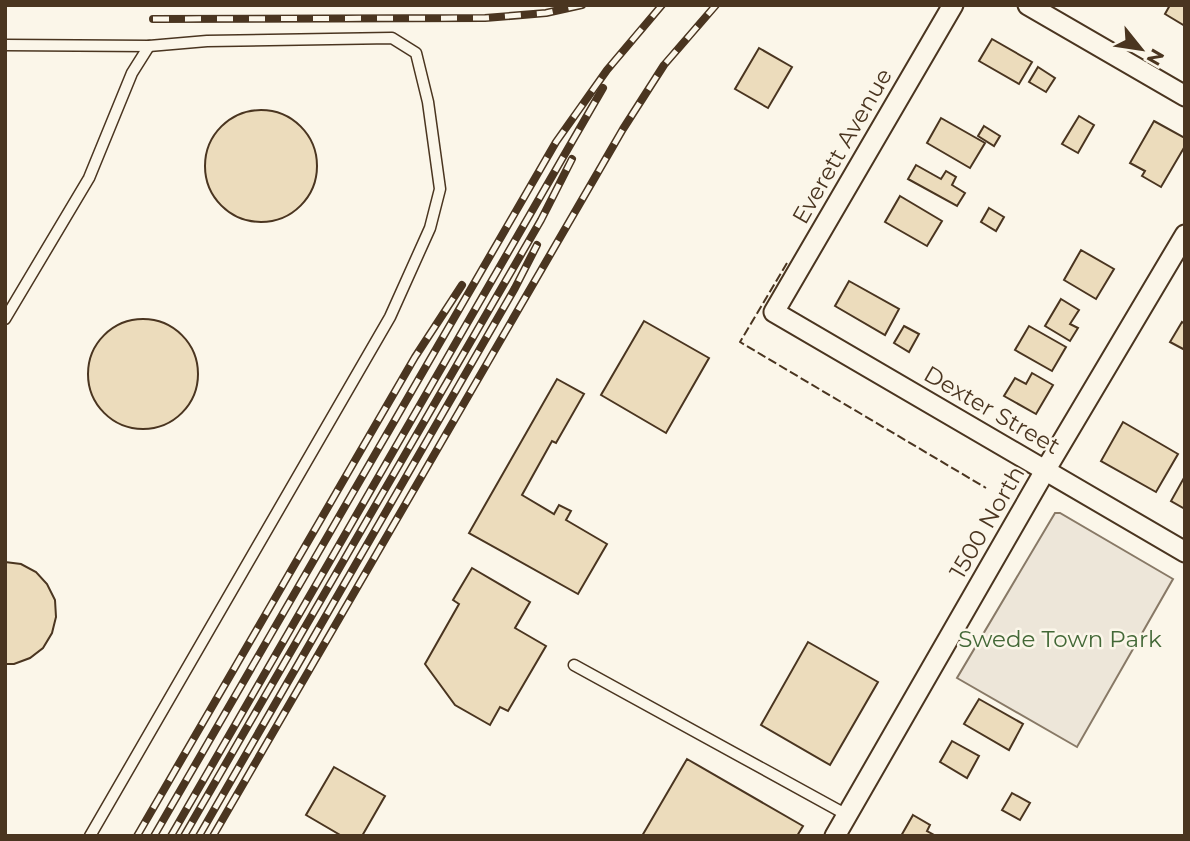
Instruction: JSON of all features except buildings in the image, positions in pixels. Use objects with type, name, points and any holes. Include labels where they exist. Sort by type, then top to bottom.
[{"type":"street","name":"Everett Avenue","points":[[774,312],[953,5]]},
{"type":"street","points":[[1028,5],[1185,96]]},
{"type":"street","name":"1500 North","points":[[835,836],[1185,235]]},
{"type":"street","name":"Dexter Street","points":[[774,312],[1185,552]]},
{"type":"lane","points":[[5,45],[149,46],[207,41],[393,38],[416,53],[428,102],[440,189],[429,228],[390,317],[90,836]]},
{"type":"lane","points":[[5,319],[89,178],[132,72],[149,46]]},
{"type":"lane","points":[[574,664],[847,815]]},
{"type":"green space","name":"Swede Town Park","points":[[1055,513],[1060,513],[1173,579],[1077,747],[957,678]]},
{"type":"railway","points":[[153,19],[485,18],[546,13],[582,5]]},
{"type":"railway","points":[[154,836],[556,142],[607,70],[662,5]]},
{"type":"railway","points":[[213,836],[623,129],[664,65],[716,5]]},
{"type":"railway","points":[[171,836],[603,88]]},
{"type":"railway","points":[[184,836],[541,220],[572,159]]},
{"type":"railway","points":[[199,836],[515,288],[537,245]]},
{"type":"railway","points":[[137,836],[415,357],[462,285]]},
{"type":"fence","points":[[787,263],[740,342],[986,488]]}]
